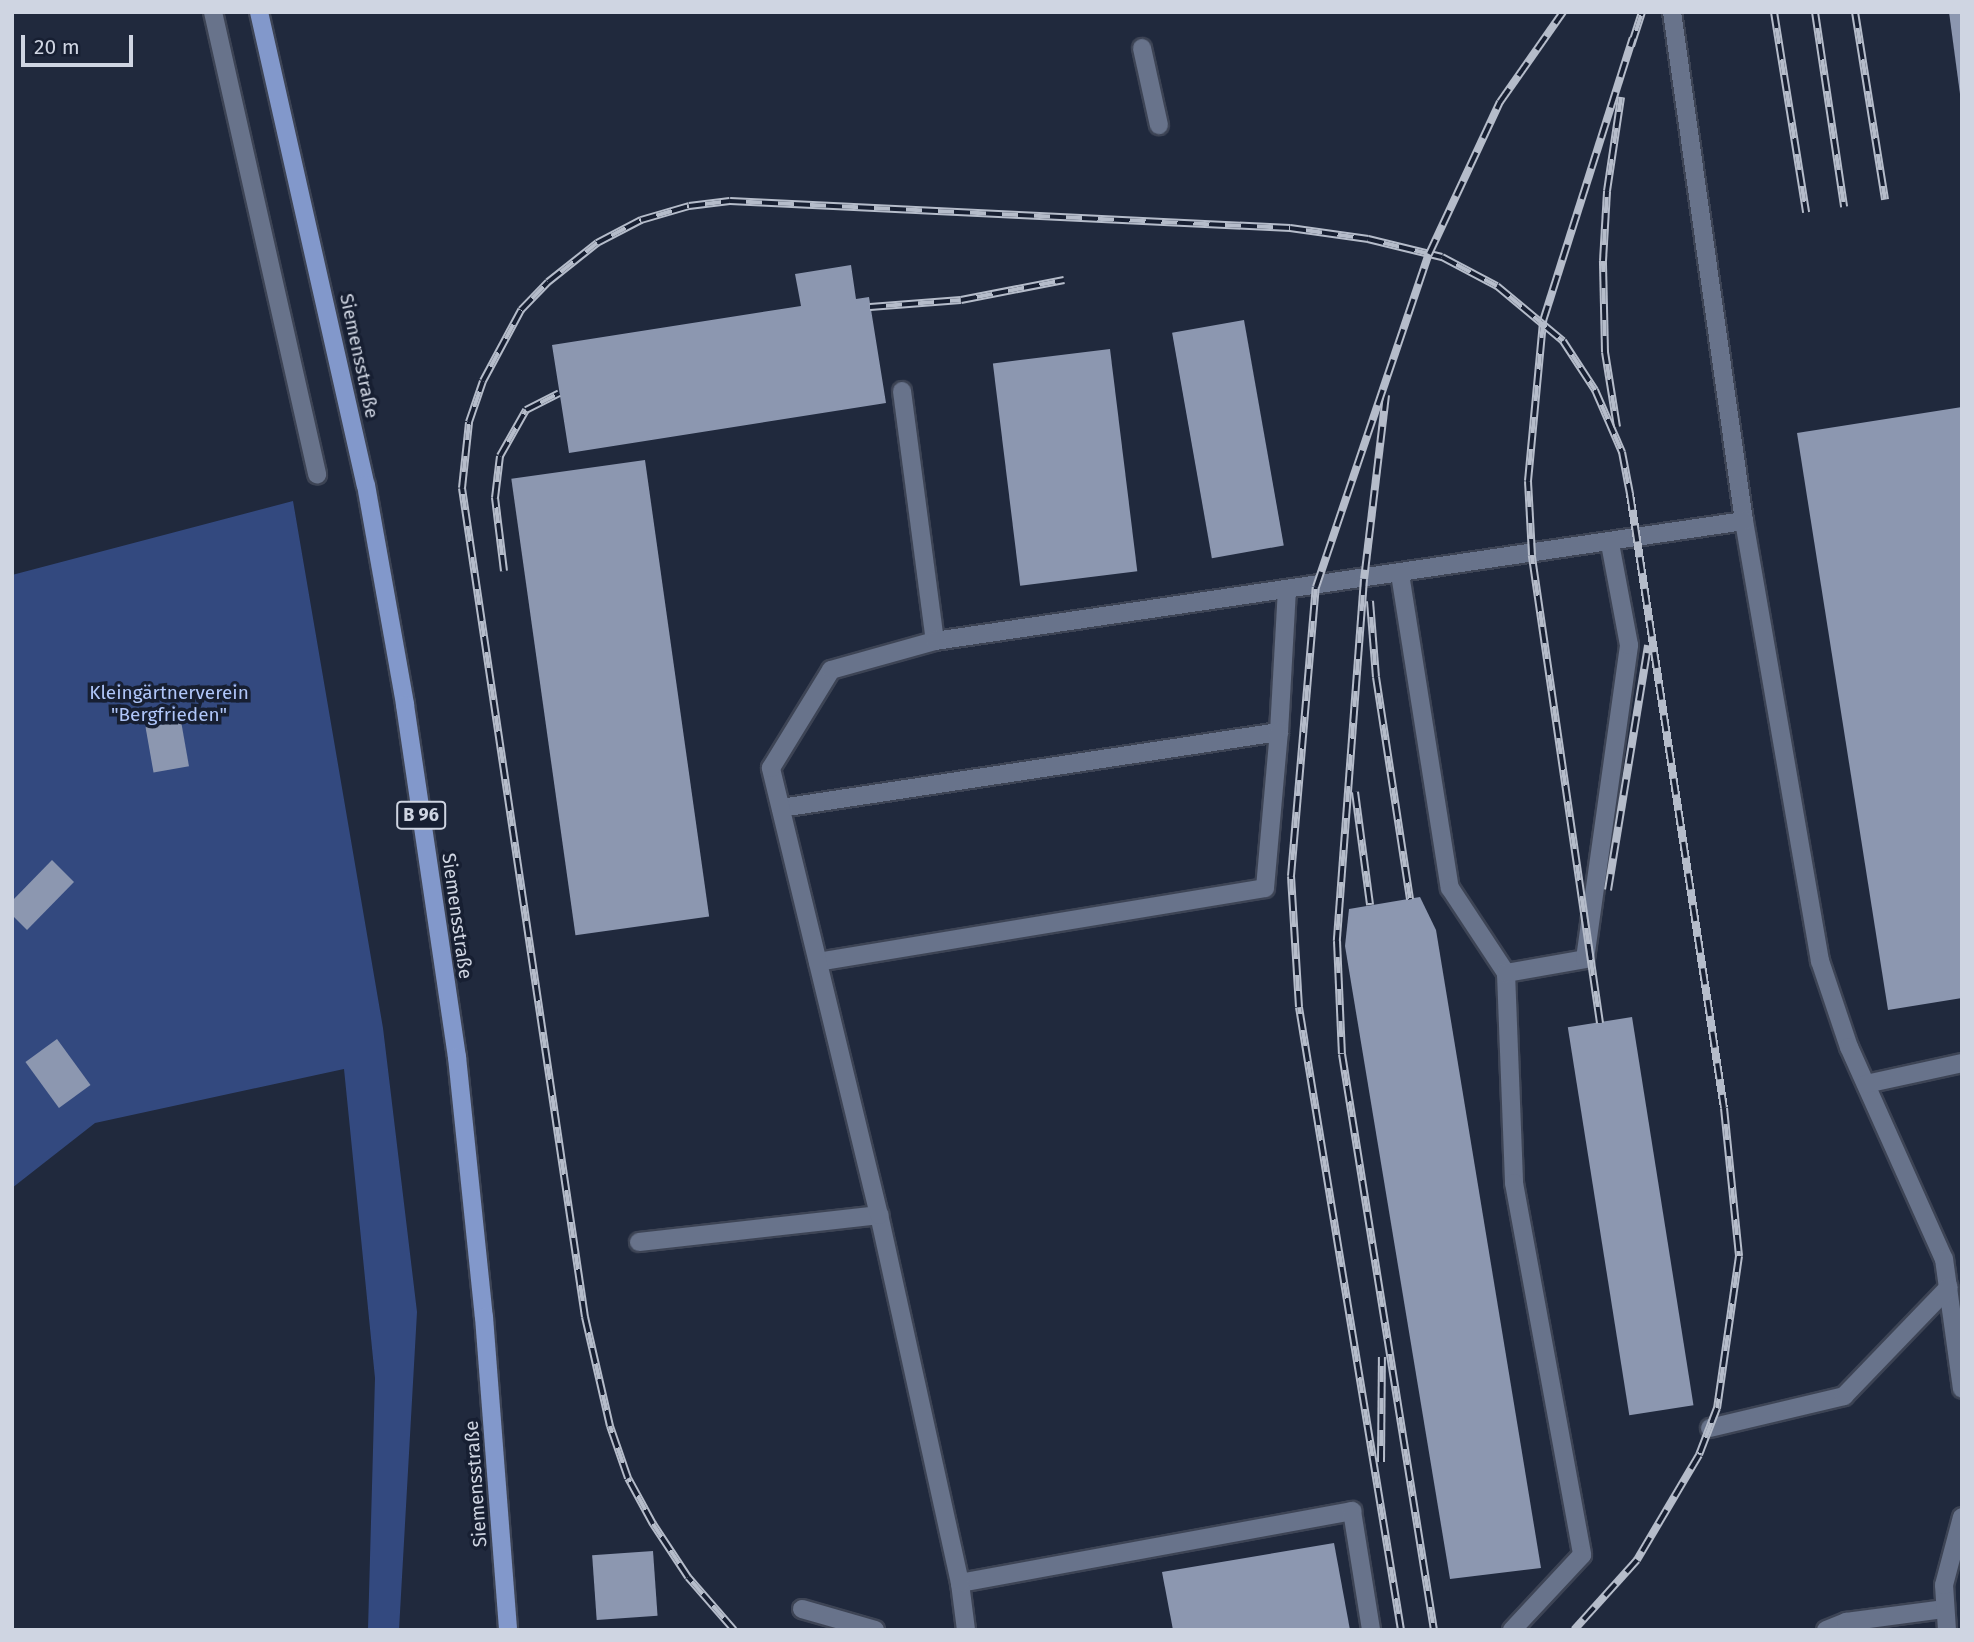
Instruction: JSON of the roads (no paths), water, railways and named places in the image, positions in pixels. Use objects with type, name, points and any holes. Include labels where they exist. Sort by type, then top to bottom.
[{"type":"main road","name":"Siemensstraße","points":[[259,12],[366,485],[405,705],[457,1057],[484,1317],[508,1630]]},
{"type":"lane","points":[[214,12],[317,474]]},
{"type":"lane","points":[[1672,12],[1744,521],[1820,961],[1866,1084],[1944,1259],[1962,1389]]},
{"type":"lane","points":[[1142,48],[1158,125]]},
{"type":"lane","points":[[902,391],[935,641]]},
{"type":"lane","points":[[966,1630],[960,1583],[879,1215],[771,768],[831,670],[935,641],[1287,591],[1744,521]]},
{"type":"lane","points":[[1506,973],[1585,959],[1629,645],[1610,543]]},
{"type":"lane","points":[[1400,574],[1450,888],[1506,973],[1514,1183],[1582,1555],[1512,1630]]},
{"type":"lane","points":[[818,961],[1265,888],[1279,732],[1287,591]]},
{"type":"lane","points":[[781,808],[1279,732]]},
{"type":"lane","points":[[1866,1084],[1962,1063]]},
{"type":"lane","points":[[639,1242],[879,1215]]},
{"type":"lane","points":[[1710,1428],[1844,1396],[1949,1287]]},
{"type":"lane","points":[[960,1583],[1352,1511],[1371,1630]]},
{"type":"lane","points":[[1947,1630],[1944,1585],[1962,1517]]},
{"type":"lane","points":[[802,1609],[875,1630]]},
{"type":"lane","points":[[1826,1630],[1846,1622],[1945,1609]]},
{"type":"railway","points":[[1401,1630],[1299,1007],[1291,876],[1316,587],[1429,254],[1500,102],[1563,12]]},
{"type":"railway","points":[[1631,46],[1642,12]]},
{"type":"railway","points":[[1774,12],[1806,212]]},
{"type":"railway","points":[[1815,12],[1844,207]]},
{"type":"railway","points":[[1855,12],[1885,200]]},
{"type":"railway","points":[[1600,1023],[1532,555],[1528,481],[1543,321],[1633,38]]},
{"type":"railway","points":[[1617,427],[1605,352],[1603,261],[1607,191],[1621,97]]},
{"type":"railway","points":[[734,1630],[688,1577],[653,1524],[628,1478],[610,1426],[585,1317],[462,488],[469,422],[483,381],[521,310],[548,282],[597,243],[641,220],[689,206],[730,201],[1290,228],[1368,239],[1442,257],[1497,286],[1563,341],[1595,390],[1622,452],[1630,494],[1724,1108],[1739,1256],[1717,1408],[1699,1455],[1637,1560],[1574,1630]]},
{"type":"railway","points":[[870,307],[961,300],[1064,280]]},
{"type":"railway","points":[[504,571],[495,498],[500,456],[526,410],[559,393]]},
{"type":"railway","points":[[1386,395],[1364,579],[1337,941],[1342,1054],[1434,1630]]},
{"type":"railway","points":[[1370,601],[1376,677],[1410,899]]},
{"type":"railway","points":[[1608,890],[1648,645]]},
{"type":"railway","points":[[1355,792],[1370,905]]},
{"type":"railway","points":[[1381,1462],[1382,1357]]},
{"type":"park label","name":"Kleingärtnerverein \"Bergfrieden\"","points":[[169,704]]}]
